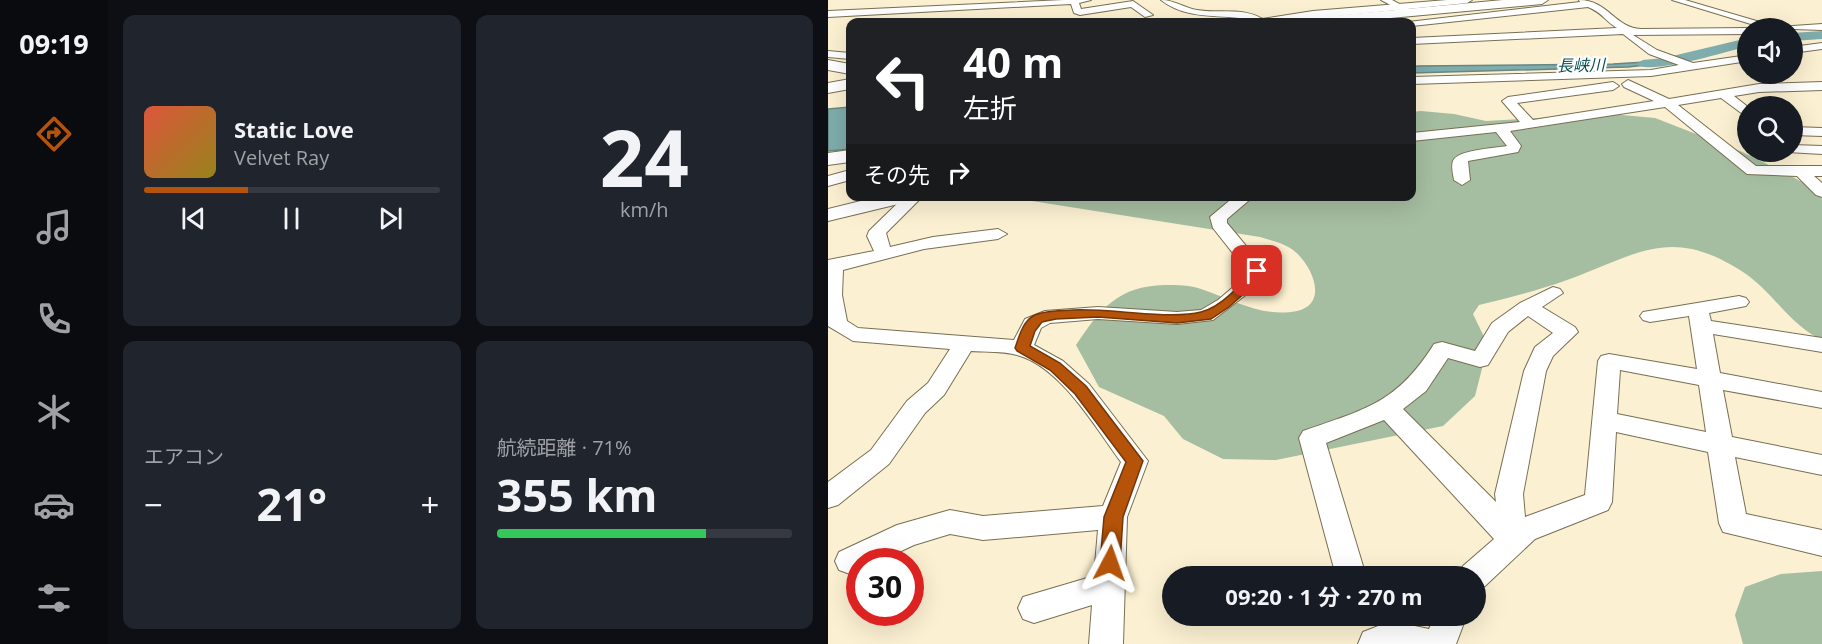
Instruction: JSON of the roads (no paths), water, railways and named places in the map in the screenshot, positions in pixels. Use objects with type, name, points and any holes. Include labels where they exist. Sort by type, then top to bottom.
[{"type":"highway","points":[[1377,18],[1542,0]]},
{"type":"highway","points":[[1354,18],[1484,6]]},
{"type":"highway","points":[[828,63],[846,65]]},
{"type":"highway","points":[[828,87],[846,85]]},
{"type":"highway","points":[[828,101],[846,99]]},
{"type":"highway","points":[[828,159],[846,157]]},
{"type":"highway","points":[[828,165],[846,164]]},
{"type":"main road","points":[[1283,18],[1405,9],[1467,0]]},
{"type":"main road","points":[[828,215],[887,201]]},
{"type":"street","points":[[828,14],[1087,0]]},
{"type":"street","points":[[1165,0],[1194,18]]},
{"type":"street","points":[[1385,0],[1405,9]]},
{"type":"street","points":[[1676,0],[1738,18]]},
{"type":"street","points":[[1073,2],[1077,11],[1091,11],[1121,3],[1134,4],[1156,14]]},
{"type":"street","points":[[1416,23],[1586,2],[1607,12],[1611,20],[1629,31]]},
{"type":"street","points":[[1045,4],[1043,14],[1047,17]]},
{"type":"street","points":[[1091,11],[1097,16],[1107,18]]},
{"type":"street","points":[[1137,17],[1182,11],[1244,15],[1250,18]]},
{"type":"street","points":[[1803,27],[1822,27]]},
{"type":"street","points":[[1416,41],[1551,36],[1603,30],[1737,31]]},
{"type":"street","points":[[1629,31],[1627,35],[1653,52],[1694,67]]},
{"type":"street","points":[[1803,49],[1822,46]]},
{"type":"street","points":[[828,54],[846,56]]},
{"type":"street","points":[[1416,81],[1487,76],[1613,75],[1737,60]]},
{"type":"street","points":[[1717,64],[1737,74]]},
{"type":"street","points":[[1530,125],[1508,101],[1511,92],[1628,84],[1712,71],[1737,75]]},
{"type":"street","points":[[1628,84],[1668,103],[1752,171],[1822,171]]},
{"type":"street","points":[[1753,84],[1760,88]]},
{"type":"street","points":[[1416,137],[1530,125],[1760,88],[1790,85],[1822,86]]},
{"type":"street","points":[[1724,94],[1737,105]]},
{"type":"street","points":[[1462,180],[1458,164],[1462,158],[1513,149],[1514,146],[1500,128]]},
{"type":"street","points":[[1803,132],[1822,132]]},
{"type":"street","points":[[1722,148],[1737,148]]},
{"type":"street","points":[[1803,149],[1822,150]]},
{"type":"street","points":[[1802,171],[1822,192]]},
{"type":"street","points":[[828,182],[846,176]]},
{"type":"street","points":[[885,255],[876,236],[878,231],[910,201]]},
{"type":"street","points":[[1022,348],[1032,324],[1045,317],[1098,313],[1194,318],[1216,310],[1253,279],[1257,271],[1219,224],[1218,218],[1240,201]]},
{"type":"street","points":[[998,234],[968,241],[923,244],[885,255],[831,265],[830,281],[837,324],[853,334],[1022,348],[1055,366],[1081,390],[1132,456],[1133,468],[1113,517],[1106,644]]},
{"type":"street","points":[[1348,566],[1312,438],[1389,409],[1409,393],[1434,366],[1442,349],[1480,360],[1500,328],[1527,307],[1554,293]]},
{"type":"street","points":[[1700,317],[1739,302]]},
{"type":"street","points":[[1513,539],[1509,494],[1535,371],[1543,352],[1567,332],[1527,307]]},
{"type":"street","points":[[1650,316],[1700,317],[1822,345]]},
{"type":"street","points":[[1700,317],[1733,523],[1822,543]]},
{"type":"street","points":[[828,497],[880,457],[916,407],[936,389],[964,344]]},
{"type":"street","points":[[1485,566],[1525,530],[1598,502],[1609,361],[1822,400]]},
{"type":"street","points":[[1389,409],[1513,539]]},
{"type":"street","points":[[1605,421],[1822,465]]},
{"type":"street","points":[[877,548],[907,534],[951,522],[983,528],[1113,517]]},
{"type":"street","points":[[1034,608],[1108,586]]},
{"type":"street","points":[[1375,644],[1391,637],[1440,628]]},
{"type":"water","points":[[1674,62],[1628,67],[1416,73],[1416,66],[1418,66]]},
{"type":"water","points":[[846,107],[846,149],[828,151],[828,109]]},
{"type":"waterway","name":"長峡川","points":[[1803,36],[1822,35]]},
{"type":"waterway","name":"長峡川","points":[[1643,64],[1664,62],[1737,45]]}]
